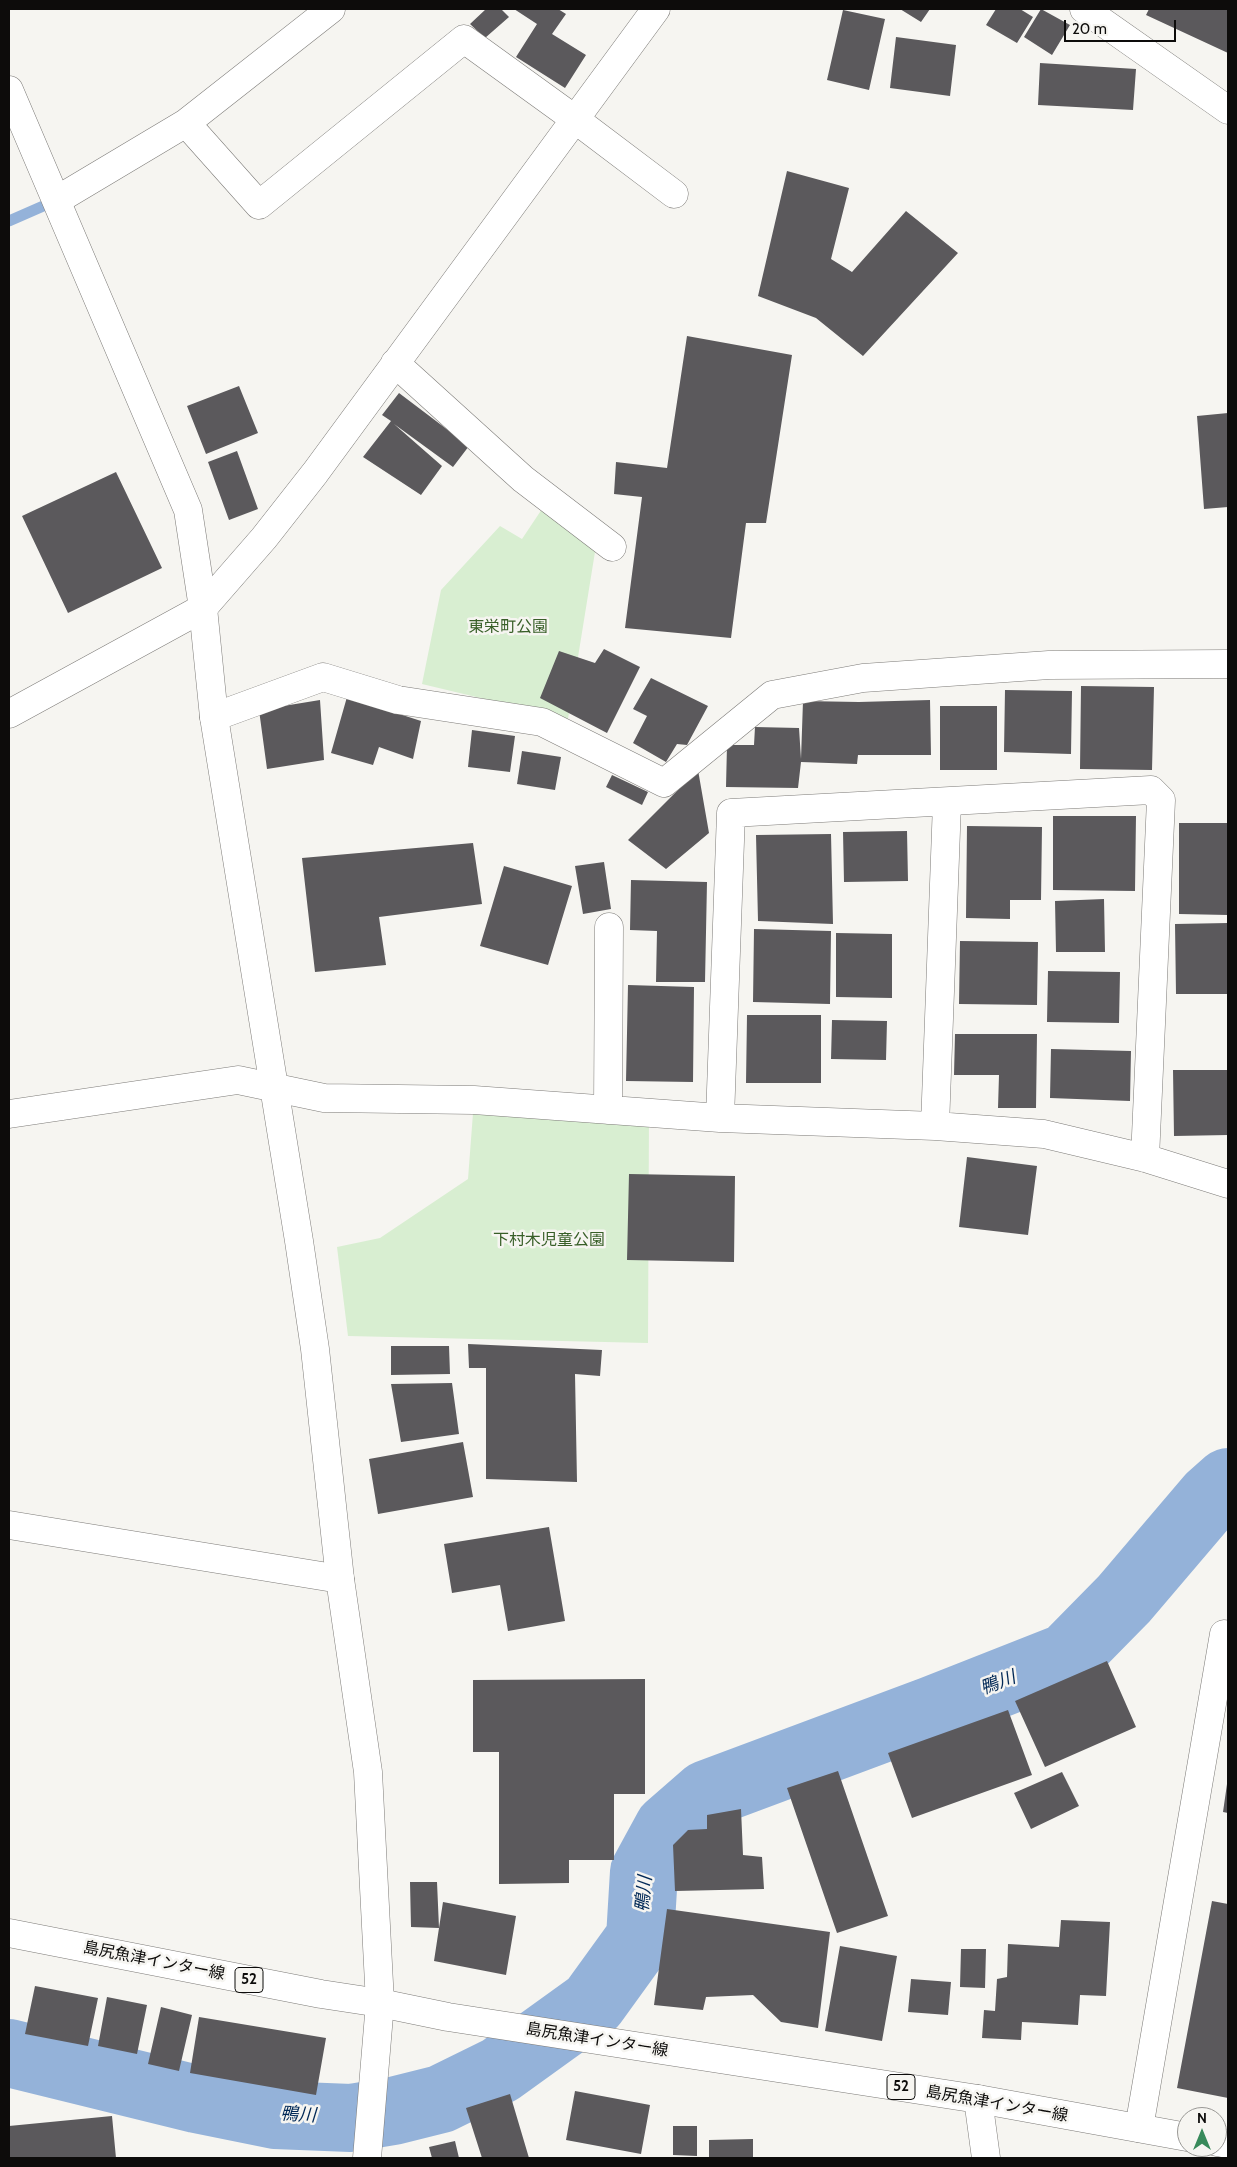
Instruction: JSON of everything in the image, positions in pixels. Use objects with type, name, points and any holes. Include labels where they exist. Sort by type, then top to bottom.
[{"type":"street","points":[[57,200],[186,123],[331,9]]},
{"type":"street","points":[[9,714],[203,608],[264,538],[576,120],[656,9]]},
{"type":"street","points":[[1100,14],[1228,110]]},
{"type":"street","points":[[186,123],[259,205],[464,39],[674,194]]},
{"type":"street","points":[[9,90],[188,510],[203,608],[214,717],[299,1241],[314,1349],[340,1579],[368,1772],[380,2003],[367,2158]]},
{"type":"street","points":[[395,363],[522,479],[612,546]]},
{"type":"street","points":[[214,717],[323,678],[398,700],[542,722],[664,783],[772,695],[863,678],[1049,665],[1228,664]]},
{"type":"street","points":[[720,1118],[730,813],[946,803],[1150,790],[1161,800],[1144,1158]]},
{"type":"street","points":[[935,1126],[946,803]]},
{"type":"street","points":[[608,1110],[609,927]]},
{"type":"street","points":[[9,1114],[238,1080],[324,1098],[474,1100],[720,1118],[935,1126],[1044,1134],[1144,1158],[1228,1184]]},
{"type":"street","points":[[9,1525],[340,1579]]},
{"type":"street","points":[[1138,2128],[1224,1634]]},
{"type":"street","name":"島尻魚津インター線","points":[[9,1933],[320,1994],[490,2023],[978,2100],[1177,2135]]},
{"type":"street","points":[[978,2100],[986,2158]]},
{"type":"green space","name":"東栄町公園","points":[[554,491],[600,521],[568,719],[422,684],[441,590],[500,526],[522,539]]},
{"type":"green space","name":"下村木児童公園","points":[[474,1100],[649,1113],[648,1343],[348,1336],[337,1247],[380,1238],[468,1179]]},
{"type":"building","points":[[486,9],[501,9],[509,17],[485,38],[470,24]]},
{"type":"building","points":[[514,9],[558,9],[566,14],[552,34],[586,55],[565,88],[516,57],[537,24]]},
{"type":"building","points":[[900,9],[930,9],[921,22]]},
{"type":"building","points":[[996,9],[1020,9],[1033,17],[1017,43],[986,25]]},
{"type":"building","points":[[1041,9],[1070,25],[1052,55],[1024,37]]},
{"type":"building","points":[[1149,9],[1228,9],[1228,53],[1146,15]]},
{"type":"building","points":[[843,10],[885,19],[869,90],[827,80]]},
{"type":"building","points":[[896,37],[956,45],[950,96],[890,88]]},
{"type":"building","points":[[1040,63],[1136,69],[1133,110],[1038,105]]},
{"type":"building","points":[[787,171],[849,188],[831,259],[852,272],[906,211],[958,253],[863,356],[816,318],[758,296]]},
{"type":"building","points":[[687,336],[792,355],[766,523],[746,523],[731,638],[625,628],[642,497],[614,494],[616,462],[667,468]]},
{"type":"building","points":[[239,386],[258,433],[206,454],[187,406]]},
{"type":"building","points":[[399,393],[469,446],[453,467],[394,424],[442,466],[421,495],[363,457],[391,421],[382,415]]},
{"type":"building","points":[[1228,413],[1228,507],[1204,509],[1197,416]]},
{"type":"building","points":[[237,451],[258,509],[229,520],[208,462]]},
{"type":"building","points":[[116,472],[162,568],[68,613],[22,516]]},
{"type":"building","points":[[604,649],[640,667],[607,733],[540,698],[559,651],[595,663]]},
{"type":"building","points":[[651,678],[708,706],[687,745],[677,744],[666,762],[633,743],[647,716],[633,709]]},
{"type":"building","points":[[1081,686],[1154,687],[1152,770],[1080,769]]},
{"type":"building","points":[[1005,690],[1072,691],[1071,754],[1004,752]]},
{"type":"building","points":[[347,697],[421,721],[413,759],[379,747],[373,765],[331,753]]},
{"type":"building","points":[[320,700],[324,760],[267,769],[259,710]]},
{"type":"building","points":[[930,700],[931,755],[858,755],[857,764],[801,762],[798,788],[726,787],[727,745],[754,745],[755,727],[799,728],[801,759],[803,701]]},
{"type":"building","points":[[940,706],[997,706],[997,770],[940,770]]},
{"type":"building","points":[[472,730],[515,736],[510,772],[468,767]]},
{"type":"building","points":[[522,751],[561,757],[555,790],[517,784]]},
{"type":"building","points":[[698,770],[709,833],[666,869],[628,840]]},
{"type":"building","points":[[612,775],[648,792],[642,805],[606,787]]},
{"type":"building","points":[[1053,816],[1136,816],[1135,891],[1053,890]]},
{"type":"building","points":[[1179,823],[1228,823],[1228,915],[1179,914]]},
{"type":"building","points":[[967,826],[1042,827],[1041,900],[1010,900],[1010,919],[966,918]]},
{"type":"building","points":[[907,831],[908,881],[844,882],[843,832]]},
{"type":"building","points":[[831,834],[833,924],[758,921],[756,835]]},
{"type":"building","points":[[473,843],[482,904],[379,917],[386,965],[315,972],[302,858]]},
{"type":"building","points":[[604,862],[611,909],[583,914],[575,866]]},
{"type":"building","points":[[504,866],[572,886],[548,965],[480,946]]},
{"type":"building","points":[[631,880],[707,882],[705,982],[656,982],[657,931],[630,930]]},
{"type":"building","points":[[1104,899],[1105,952],[1056,952],[1055,901]]},
{"type":"building","points":[[1228,923],[1228,994],[1176,994],[1175,924]]},
{"type":"building","points":[[754,929],[831,931],[830,1004],[753,1002]]},
{"type":"building","points":[[836,933],[892,934],[892,998],[836,997]]},
{"type":"building","points":[[960,941],[1038,942],[1037,1005],[959,1004]]},
{"type":"building","points":[[1048,971],[1120,972],[1119,1023],[1047,1022]]},
{"type":"building","points":[[628,985],[694,987],[693,1082],[626,1081]]},
{"type":"building","points":[[747,1015],[821,1015],[821,1083],[746,1083]]},
{"type":"building","points":[[832,1020],[887,1021],[886,1060],[831,1059]]},
{"type":"building","points":[[955,1034],[1037,1034],[1036,1108],[998,1108],[999,1075],[954,1075]]},
{"type":"building","points":[[1051,1049],[1131,1051],[1130,1101],[1050,1098]]},
{"type":"building","points":[[1173,1070],[1228,1070],[1228,1135],[1174,1136]]},
{"type":"building","points":[[967,1157],[1037,1166],[1028,1235],[959,1227]]},
{"type":"building","points":[[629,1174],[735,1176],[734,1262],[627,1260]]},
{"type":"building","points":[[468,1344],[602,1350],[600,1376],[575,1374],[577,1482],[486,1479],[486,1368],[469,1368]]},
{"type":"building","points":[[391,1346],[449,1346],[450,1374],[391,1375]]},
{"type":"building","points":[[452,1383],[459,1434],[401,1442],[391,1384]]},
{"type":"building","points":[[463,1442],[473,1497],[378,1514],[369,1459]]},
{"type":"building","points":[[549,1527],[565,1621],[508,1631],[500,1585],[452,1593],[444,1544]]},
{"type":"building","points":[[1107,1661],[1136,1727],[1045,1767],[1015,1701]]},
{"type":"building","points":[[645,1679],[645,1794],[614,1794],[614,1860],[569,1860],[569,1883],[499,1884],[499,1752],[473,1752],[473,1680]]},
{"type":"building","points":[[1008,1710],[1032,1775],[912,1818],[888,1753]]},
{"type":"building","points":[[838,1771],[888,1916],[837,1933],[787,1788]]},
{"type":"building","points":[[1062,1772],[1079,1806],[1031,1829],[1014,1793]]},
{"type":"building","points":[[1228,1784],[1228,1813],[1223,1812]]},
{"type":"building","points":[[741,1809],[743,1855],[762,1857],[764,1889],[675,1891],[673,1845],[688,1830],[707,1829],[707,1815]]},
{"type":"building","points":[[410,1882],[437,1882],[439,1928],[411,1927]]},
{"type":"building","points":[[1212,1901],[1228,1904],[1228,2098],[1177,2088]]},
{"type":"building","points":[[443,1902],[516,1916],[506,1975],[434,1961]]},
{"type":"building","points":[[667,1909],[830,1932],[818,2028],[781,2022],[753,1995],[706,1997],[703,2010],[654,2005]]},
{"type":"building","points":[[1061,1920],[1110,1922],[1106,1996],[1080,1995],[1078,2025],[1022,2022],[1021,2040],[982,2038],[984,2010],[995,2011],[997,1979],[1007,1977],[1008,1944],[1059,1947]]},
{"type":"building","points":[[840,1946],[897,1956],[882,2041],[825,2031]]},
{"type":"building","points":[[961,1949],[986,1949],[985,1988],[960,1987]]},
{"type":"building","points":[[911,1979],[951,1982],[948,2015],[908,2012]]},
{"type":"building","points":[[35,1986],[98,1998],[88,2046],[25,2034]]},
{"type":"building","points":[[107,1997],[147,2005],[137,2054],[98,2046]]},
{"type":"building","points":[[161,2007],[192,2015],[179,2071],[148,2064]]},
{"type":"building","points":[[199,2017],[326,2038],[316,2095],[190,2073]]},
{"type":"building","points":[[575,2091],[650,2105],[641,2154],[566,2140]]},
{"type":"building","points":[[510,2094],[529,2158],[482,2158],[466,2108]]},
{"type":"building","points":[[112,2116],[116,2158],[9,2158],[9,2126]]},
{"type":"building","points":[[673,2126],[697,2126],[697,2156],[673,2155]]},
{"type":"building","points":[[753,2139],[753,2158],[709,2158],[709,2140]]},
{"type":"building","points":[[455,2141],[459,2158],[432,2158],[429,2147]]},
{"type":"waterway","points":[[9,221],[57,200]]},
{"type":"waterway","name":"鴨川","points":[[9,2053],[196,2099],[275,2115],[351,2118],[393,2111],[441,2099],[500,2070],[593,2003],[640,1938],[644,1872],[668,1828],[707,1794],[932,1710],[1067,1657],[1124,1599],[1210,1498],[1228,1482]]}]
